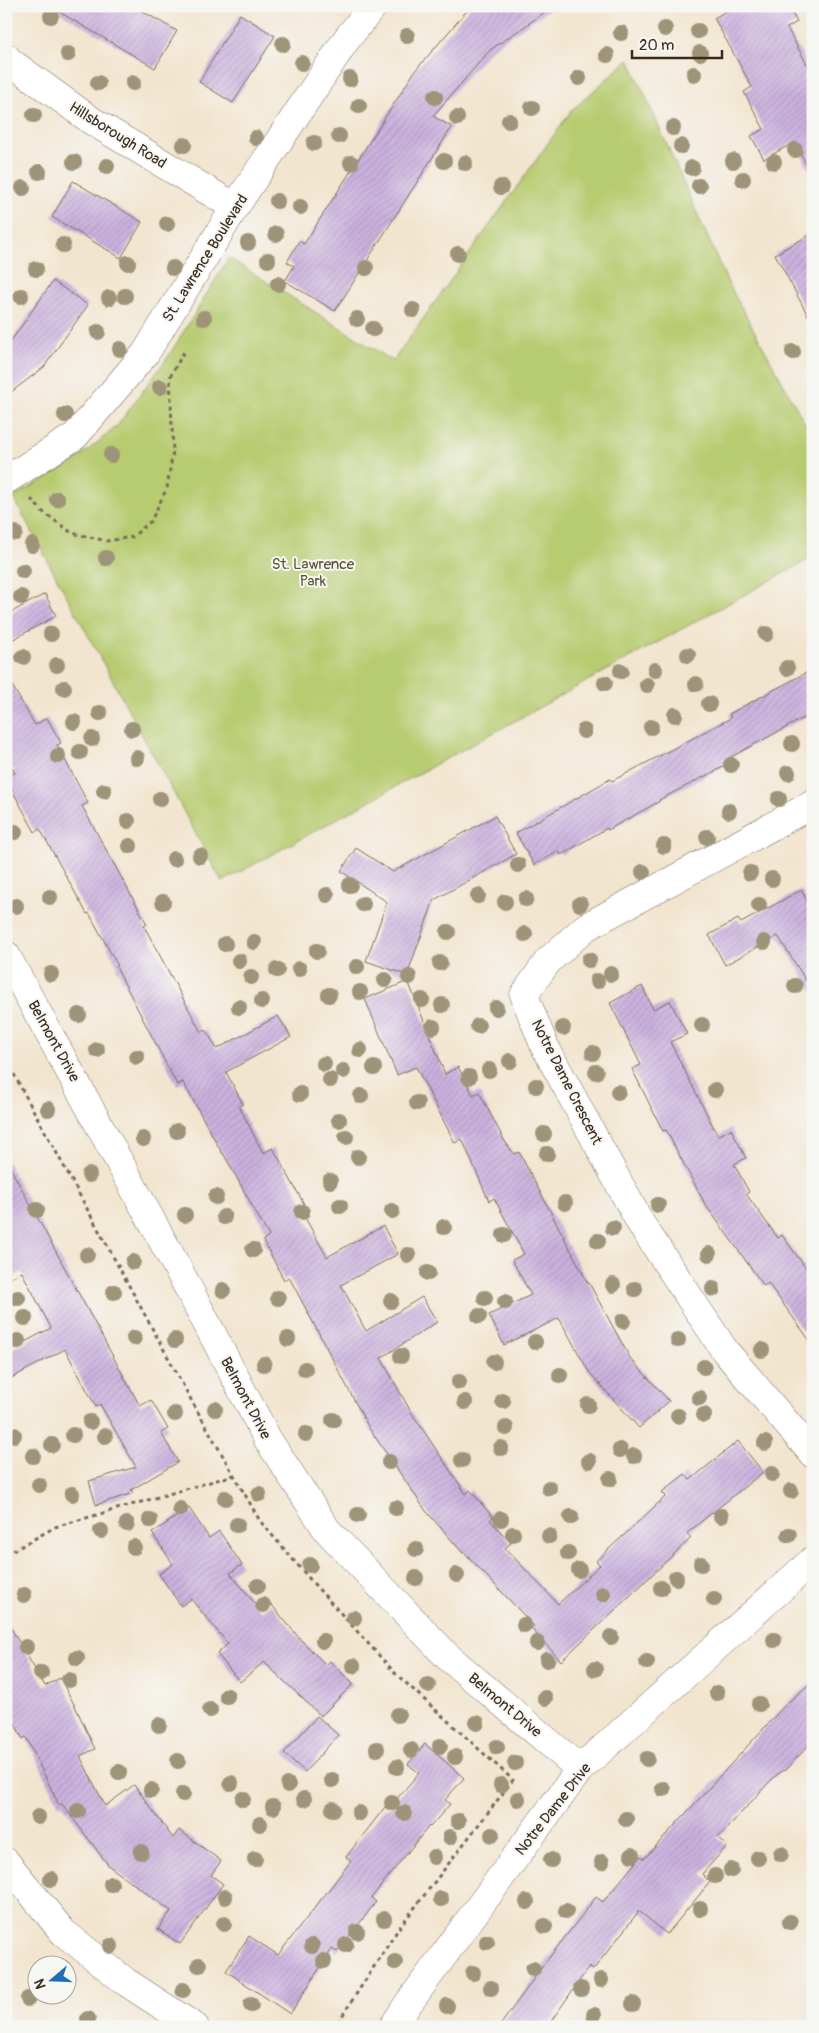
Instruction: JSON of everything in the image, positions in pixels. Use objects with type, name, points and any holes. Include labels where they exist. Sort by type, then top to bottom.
[{"type":"street","name":"St. Lawrence Boulevard","points":[[6,480],[76,436],[145,354],[235,207],[346,40],[373,6]]},
{"type":"street","name":"Hillsborough Road","points":[[6,57],[92,121],[235,207]]},
{"type":"street","name":"Notre Dame Crescent","points":[[813,804],[586,927],[548,961],[524,995],[544,1045],[641,1224],[725,1351],[813,1454]]},
{"type":"street","name":"Belmont Drive","points":[[6,954],[184,1280],[268,1440],[327,1530],[446,1656],[580,1769]]},
{"type":"street","name":"Notre Dame Drive","points":[[393,2027],[580,1769],[813,1560]]},
{"type":"street","points":[[6,1862],[63,1932],[126,1982],[196,2027]]},
{"type":"path","points":[[30,498],[43,512],[72,533],[107,541],[132,536],[151,521],[167,488],[173,451],[170,377],[187,345]]},
{"type":"path","points":[[6,1060],[260,1521],[390,1668],[513,1780],[399,1928],[335,2027]]},
{"type":"path","points":[[6,1555],[55,1527],[234,1476]]},
{"type":"green space","name":"St. Lawrence Park","points":[[629,59],[727,281],[813,438],[813,557],[222,882],[13,497],[74,462],[117,426],[168,357],[229,258],[393,361],[571,111]]},
{"type":"building","points":[[49,6],[133,6],[177,31],[155,68]]},
{"type":"building","points":[[471,6],[554,6],[490,50],[433,116],[452,127],[335,311],[285,281],[294,266],[287,262],[299,241],[304,244],[415,71]]},
{"type":"building","points":[[735,6],[788,6],[797,22],[787,28],[813,75],[813,178],[795,142],[764,159],[751,136],[764,129],[744,92],[752,87],[714,18]]},
{"type":"building","points":[[240,14],[275,36],[233,103],[199,82]]},
{"type":"building","points":[[73,181],[142,222],[121,258],[52,217]]},
{"type":"building","points":[[813,233],[813,325],[775,254]]},
{"type":"building","points":[[53,281],[88,305],[44,367],[6,396],[6,348]]},
{"type":"building","points":[[45,594],[56,616],[6,643],[6,615]]},
{"type":"building","points":[[813,669],[813,713],[729,758],[731,763],[659,800],[608,830],[607,828],[561,855],[559,851],[534,865],[516,833],[610,779],[612,781],[731,718],[729,714]]},
{"type":"building","points":[[6,675],[35,725],[47,718],[61,743],[57,745],[88,803],[82,806],[147,924],[144,926],[201,1032],[206,1030],[217,1049],[278,1016],[291,1037],[226,1072],[243,1104],[239,1106],[263,1153],[273,1148],[304,1204],[299,1207],[327,1257],[383,1226],[398,1254],[341,1285],[366,1331],[422,1297],[437,1322],[381,1358],[411,1412],[466,1494],[470,1490],[493,1517],[490,1520],[511,1543],[505,1548],[558,1604],[600,1565],[596,1561],[666,1496],[662,1492],[685,1474],[690,1480],[738,1441],[763,1472],[687,1533],[691,1538],[561,1661],[531,1628],[534,1626],[463,1553],[426,1511],[369,1428],[289,1277],[284,1280],[263,1240],[269,1236],[223,1153],[183,1082],[177,1085],[116,967],[118,966],[89,913],[87,914],[40,829],[35,832],[6,779],[6,777],[15,773],[6,757]]},
{"type":"building","points":[[495,816],[516,854],[434,900],[407,975],[366,961],[387,902],[341,871],[356,848],[393,872]]},
{"type":"building","points":[[801,890],[813,911],[813,992],[778,936],[725,965],[709,935],[738,919],[741,923]]},
{"type":"building","points":[[408,981],[445,1074],[458,1067],[473,1095],[479,1092],[504,1140],[514,1154],[519,1152],[630,1358],[669,1401],[639,1428],[589,1372],[559,1318],[504,1345],[489,1315],[531,1295],[512,1260],[524,1254],[494,1198],[489,1201],[462,1139],[455,1143],[416,1067],[397,1075],[365,999]]},
{"type":"building","points":[[642,986],[653,1009],[670,1001],[687,1034],[670,1042],[718,1136],[731,1129],[746,1158],[734,1164],[749,1192],[746,1194],[778,1238],[782,1235],[813,1278],[813,1345],[768,1283],[764,1286],[705,1204],[666,1130],[663,1131],[632,1069],[641,1065],[610,1003]]},
{"type":"building","points":[[6,1160],[140,1406],[151,1400],[168,1429],[161,1433],[178,1462],[131,1490],[133,1493],[96,1505],[89,1481],[136,1467],[100,1404],[96,1407],[65,1349],[6,1381],[6,1352],[51,1328],[22,1272],[6,1280]]},
{"type":"building","points":[[189,1508],[209,1538],[219,1531],[242,1565],[230,1573],[262,1612],[271,1604],[300,1639],[326,1665],[330,1661],[353,1684],[321,1716],[264,1662],[240,1682],[217,1654],[228,1644],[191,1599],[181,1606],[159,1574],[173,1564],[152,1533]]},
{"type":"building","points":[[6,1620],[45,1686],[60,1678],[75,1706],[95,1749],[80,1756],[105,1806],[134,1785],[173,1838],[179,1830],[221,1861],[211,1875],[223,1884],[180,1944],[158,1929],[171,1911],[109,1866],[62,1804],[59,1805],[26,1737],[23,1739],[6,1707]]},
{"type":"building","points":[[813,1681],[813,1741],[784,1771],[773,1778],[718,1838],[727,1846],[702,1874],[710,1882],[667,1934],[639,1911],[593,1970],[589,1967],[547,2027],[499,2027],[596,1897],[603,1902],[641,1856],[644,1859],[786,1704]]},
{"type":"building","points":[[317,1716],[338,1735],[305,1772],[284,1753]]},
{"type":"building","points":[[425,1744],[464,1778],[445,1800],[450,1804],[429,1826],[371,1898],[376,1902],[337,1952],[332,1949],[290,2014],[226,1971],[249,1936],[278,1955],[351,1861],[346,1857],[385,1807],[388,1809],[419,1773],[408,1764]]}]
